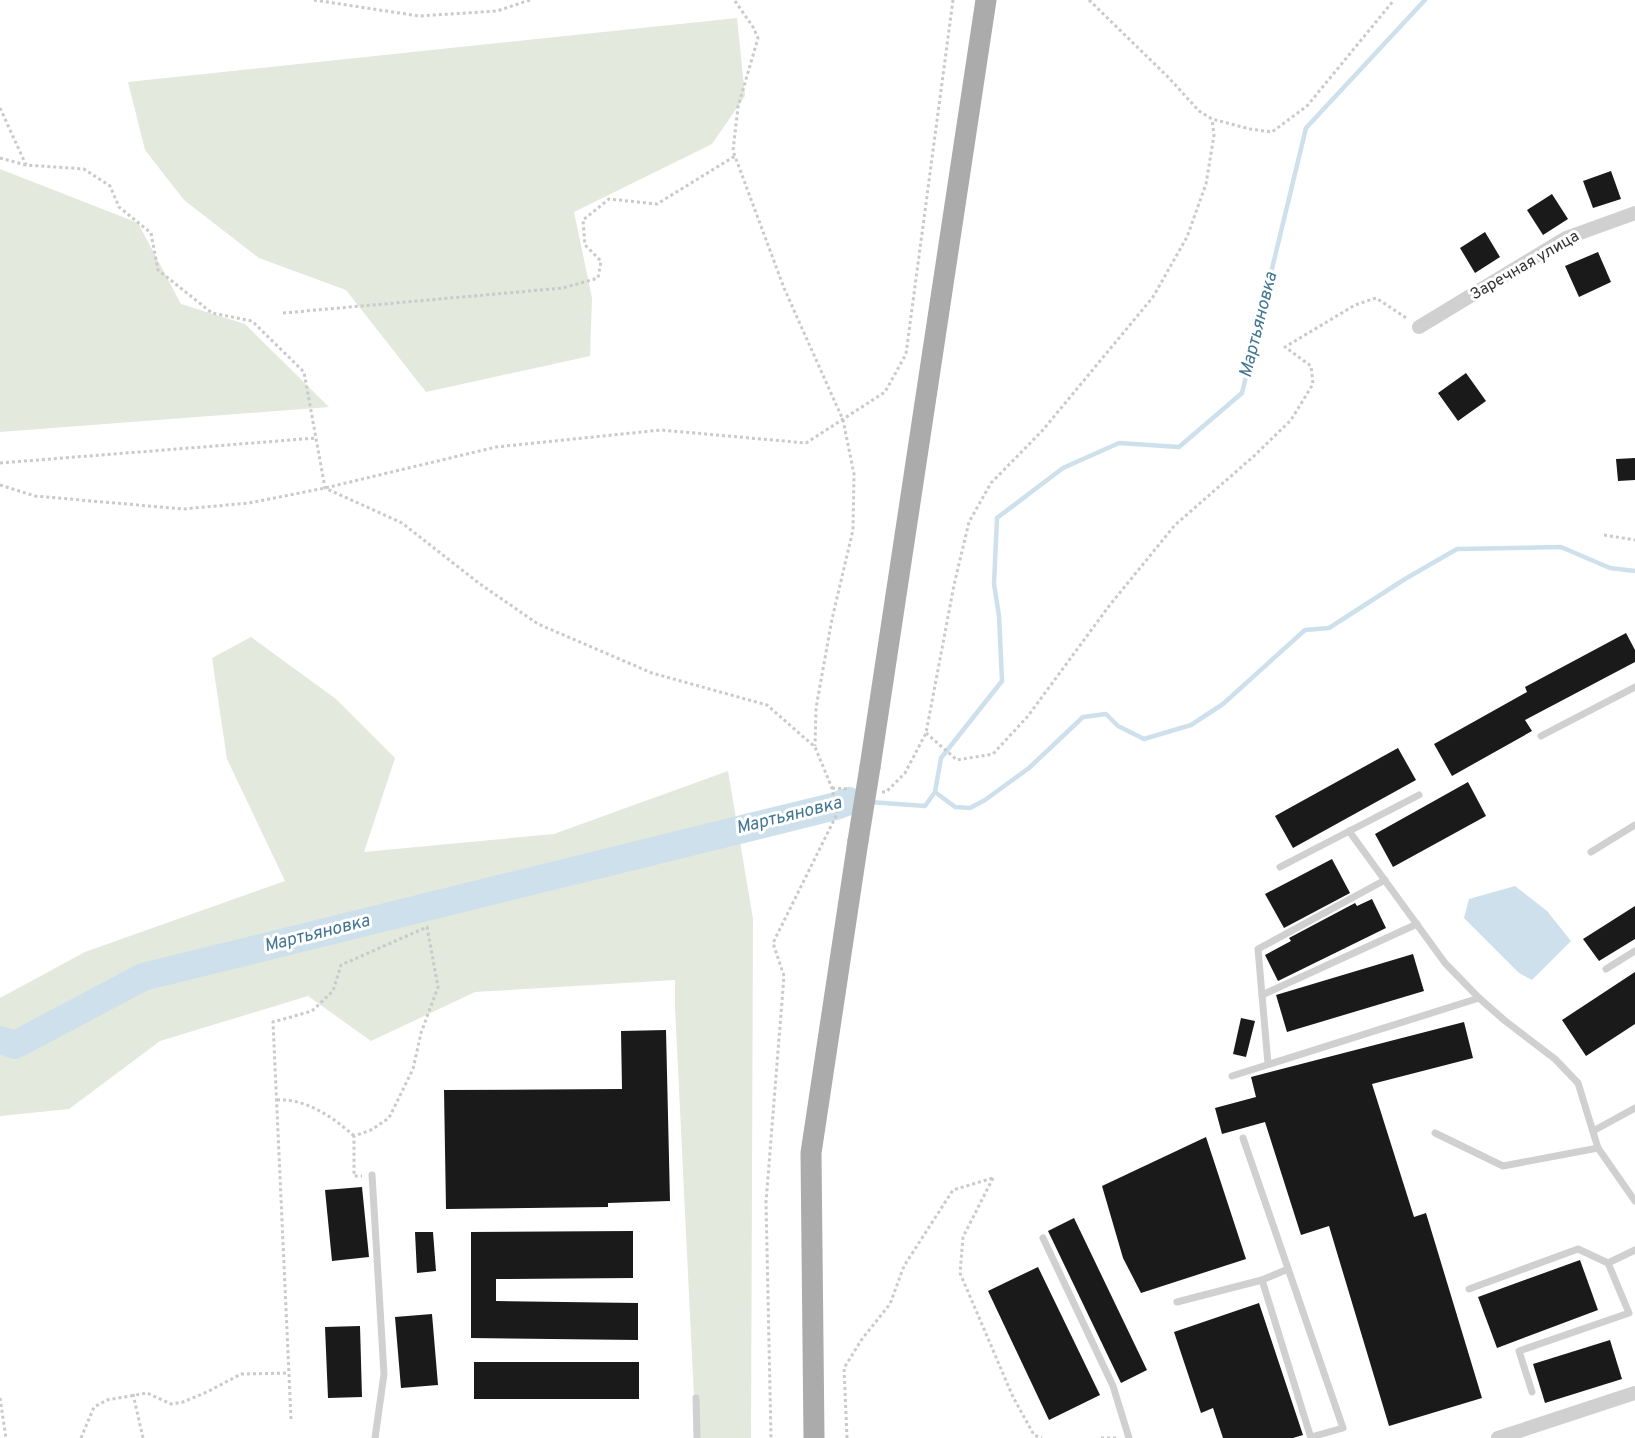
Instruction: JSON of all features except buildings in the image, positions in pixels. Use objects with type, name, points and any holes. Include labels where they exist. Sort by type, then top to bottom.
[{"type":"main road","points":[[814,1438],[811,1153],[986,0]]},
{"type":"street","name":"Заречная улица","points":[[1419,327],[1566,238],[1635,213]]},
{"type":"street","points":[[1498,1438],[1635,1393]]},
{"type":"lane","points":[[1541,736],[1635,687]]},
{"type":"lane","points":[[1280,867],[1419,795]]},
{"type":"lane","points":[[1591,852],[1635,825]]},
{"type":"lane","points":[[1349,831],[1445,963],[1479,998],[1555,1059],[1578,1083],[1598,1148],[1635,1201]]},
{"type":"lane","points":[[1268,1064],[1258,949],[1385,880]]},
{"type":"lane","points":[[1262,995],[1417,924]]},
{"type":"lane","points":[[1606,969],[1635,951]]},
{"type":"lane","points":[[1233,1076],[1479,998]]},
{"type":"lane","points":[[1593,1131],[1635,1108]]},
{"type":"lane","points":[[1434,1133],[1503,1166],[1598,1148]]},
{"type":"lane","points":[[1243,1138],[1342,1428],[1311,1438],[1262,1280]]},
{"type":"lane","points":[[372,1175],[384,1374],[375,1438]]},
{"type":"lane","points":[[1043,1238],[1113,1386],[1129,1438]]},
{"type":"lane","points":[[1469,1289],[1578,1249],[1608,1263],[1629,1313],[1519,1352],[1532,1392]]},
{"type":"lane","points":[[1608,1263],[1635,1250]]},
{"type":"lane","points":[[1177,1302],[1262,1280],[1288,1269]]},
{"type":"lane","points":[[696,1398],[697,1438]]},
{"type":"path","points":[[314,0],[419,16],[497,11],[530,0]]},
{"type":"path","points":[[734,0],[758,38],[738,107],[733,151],[784,288],[843,420],[854,474],[853,530],[832,619],[816,708],[815,747],[832,788],[837,814],[772,943],[784,976],[766,1202],[771,1438]]},
{"type":"path","points":[[0,485],[35,496],[183,508],[249,503],[325,488],[496,447],[661,430],[806,443],[885,392],[906,354],[953,0]]},
{"type":"path","points":[[1089,0],[1169,78],[1199,111],[1212,119],[1272,132],[1307,106],[1394,0]]},
{"type":"path","points":[[0,108],[26,165]]},
{"type":"path","points":[[875,791],[886,792],[905,773],[926,733],[954,585],[969,522],[991,483],[1042,431],[1153,297],[1186,237],[1206,184],[1214,135],[1212,119]]},
{"type":"path","points":[[283,313],[563,288],[598,278],[601,261],[585,245],[583,220],[609,199],[657,204],[735,156]]},
{"type":"path","points":[[0,158],[26,165],[84,169],[110,186],[120,207],[151,233],[158,270],[212,313],[252,321],[304,372],[325,488]]},
{"type":"path","points":[[926,733],[957,760],[993,754],[1028,716],[1109,606],[1175,525],[1254,456],[1291,420],[1313,384],[1311,366],[1285,347],[1355,305],[1376,298],[1419,327]]},
{"type":"path","points":[[0,463],[316,438]]},
{"type":"path","points":[[325,488],[402,523],[480,584],[538,624],[652,674],[767,705],[815,747]]},
{"type":"path","points":[[1604,535],[1635,540]]},
{"type":"path","points":[[832,788],[854,790]]},
{"type":"path","points":[[291,1419],[273,1022],[312,1011],[333,991],[341,965],[427,927],[438,987],[421,1033],[412,1069],[389,1118],[371,1130],[354,1136]]},
{"type":"path","points":[[277,1100],[290,1099],[334,1118],[354,1136],[354,1176],[372,1175]]},
{"type":"path","points":[[847,1438],[844,1368],[862,1339],[890,1304],[904,1266],[953,1190],[993,1178],[963,1237],[960,1272],[1013,1397],[1034,1435],[1042,1438]]},
{"type":"path","points":[[81,1438],[94,1407],[107,1400],[147,1393],[171,1404],[183,1402],[207,1392],[241,1374],[289,1373]]},
{"type":"path","points":[[133,1394],[143,1438]]},
{"type":"path","points":[[0,1398],[6,1438]]},
{"type":"path","points":[[1101,1438],[1129,1438]]},
{"type":"shaded area","points":[[737,18],[745,96],[712,144],[574,212],[592,298],[590,356],[426,392],[346,290],[259,258],[184,200],[145,150],[128,82]]},
{"type":"shaded area","points":[[0,169],[138,223],[181,304],[245,324],[329,407],[0,432]]},
{"type":"shaded area","points":[[251,637],[336,699],[395,758],[364,852],[554,834],[728,771],[753,919],[751,1438],[696,1438],[675,980],[475,992],[371,1041],[308,996],[160,1041],[69,1109],[0,1116],[0,998],[85,952],[285,881],[227,759],[212,658]]},
{"type":"water","points":[[1515,886],[1547,911],[1571,941],[1532,980],[1519,973],[1464,918],[1469,899]]},
{"type":"waterway","name":"Мартьяновка","points":[[870,802],[925,806],[935,792],[941,758],[1002,681],[999,616],[994,584],[997,518],[1063,468],[1119,443],[1179,447],[1242,393],[1306,128],[1425,0]]},
{"type":"waterway","points":[[935,792],[955,807],[970,808],[1029,768],[1083,717],[1106,714],[1118,726],[1144,739],[1191,725],[1223,704],[1305,630],[1329,628],[1457,549],[1561,547],[1610,568],[1635,571]]},
{"type":"waterway","name":"Мартьяновка","points":[[0,1040],[15,1045],[143,977],[849,801]]}]
